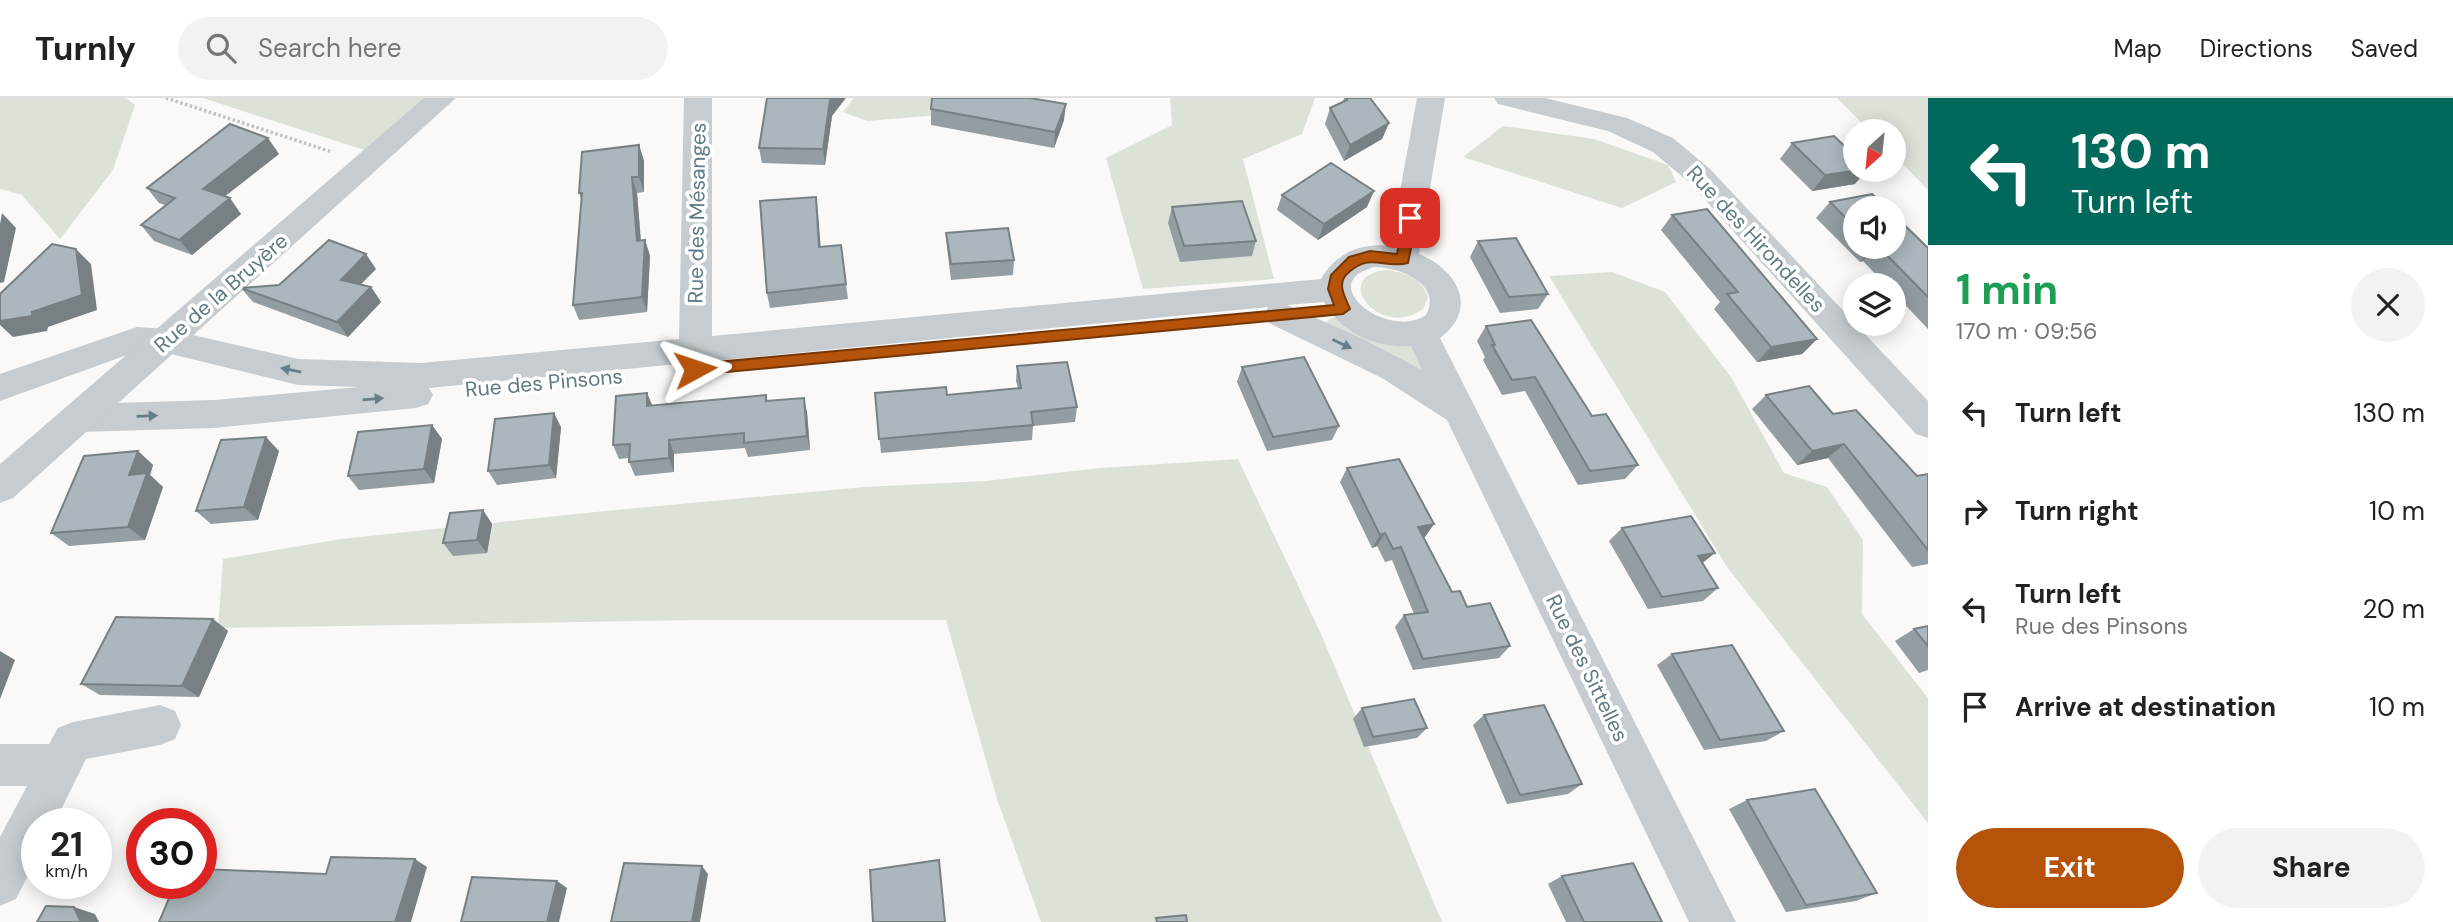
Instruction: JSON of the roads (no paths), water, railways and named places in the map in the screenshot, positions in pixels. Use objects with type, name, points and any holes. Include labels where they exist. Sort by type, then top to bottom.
[{"type":"street","name":"Rue de la Bruyère","points":[[0,488],[442,98]]},
{"type":"street","name":"Rue des Mésanges","points":[[694,359],[698,98]]},
{"type":"street","points":[[1403,259],[1431,98]]},
{"type":"street","name":"Rue des Hirondelles","points":[[1508,98],[1617,124],[1663,145],[1700,176],[1928,424]]},
{"type":"street","points":[[1384,256],[1403,259],[1426,271],[1445,293],[1446,312],[1438,323],[1421,333],[1388,334],[1357,321],[1339,299],[1337,275],[1353,260],[1384,256]]},
{"type":"street","name":"Rue des Pinsons","points":[[78,418],[214,414],[694,359],[1339,299]]},
{"type":"street","name":"Rue des Pinsons","points":[[0,388],[137,340],[167,341],[298,372],[421,376],[694,359],[1280,315],[1339,299]]},
{"type":"street","name":"Rue des Sittelles","points":[[1280,315],[1381,362],[1428,388],[1461,414]]},
{"type":"street","name":"Rue des Sittelles","points":[[1421,333],[1713,922]]},
{"type":"street","points":[[0,883],[73,742],[160,725]]},
{"type":"street","points":[[0,765],[61,765]]}]
